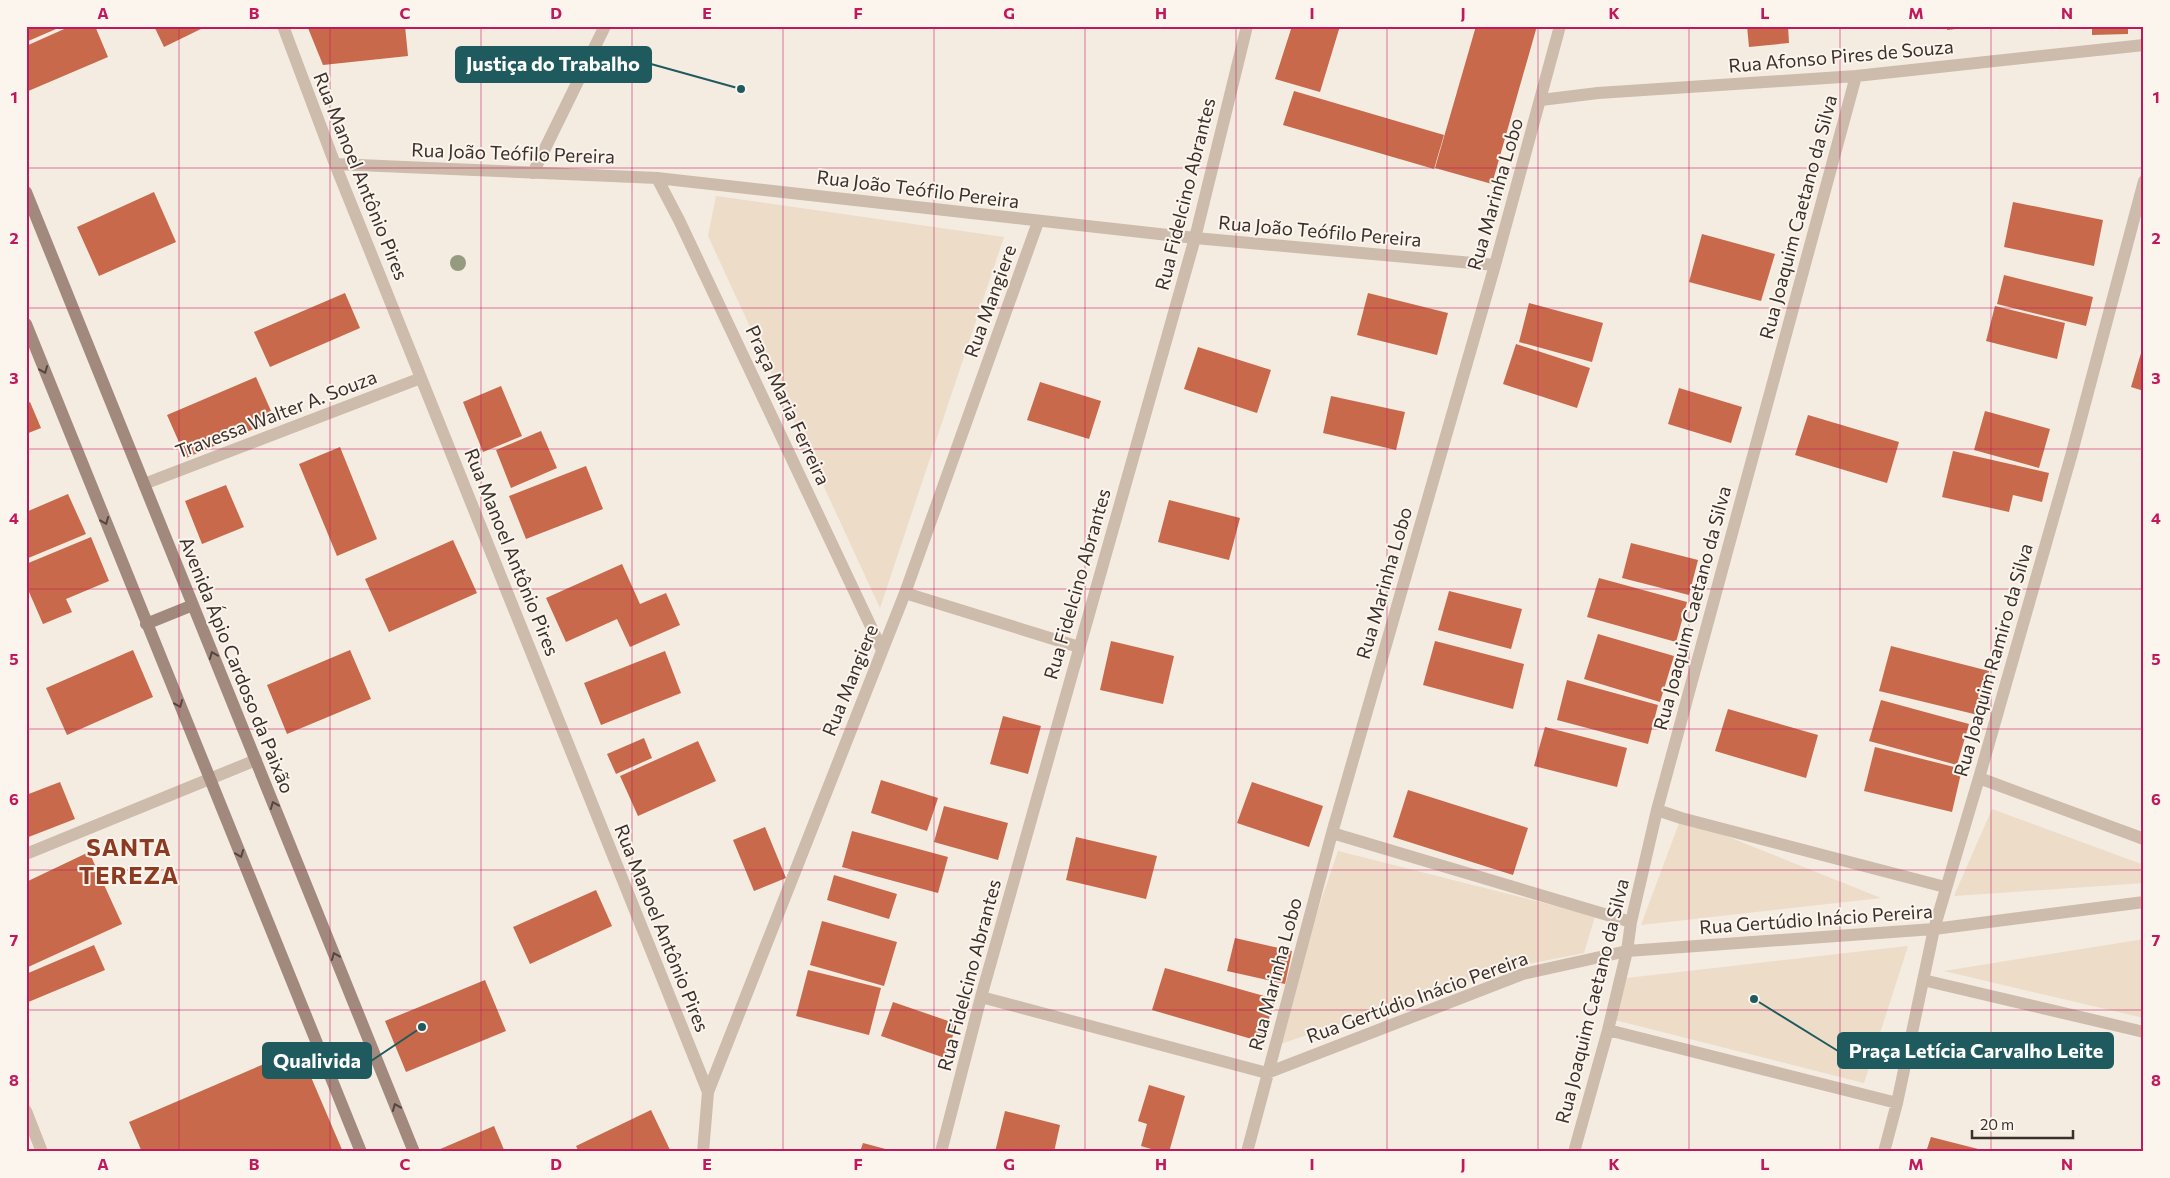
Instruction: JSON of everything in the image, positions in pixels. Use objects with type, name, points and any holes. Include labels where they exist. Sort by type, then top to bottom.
[{"type":"main road","name":"Avenida Ápio Cardoso da Paixão","points":[[26,192],[414,1152]]},
{"type":"main road","points":[[26,324],[361,1152]]},
{"type":"main road","points":[[146,624],[193,605]]},
{"type":"street","name":"Rua Manoel Antônio Pires","points":[[282,26],[708,1092]]},
{"type":"street","points":[[533,173],[605,26]]},
{"type":"street","name":"Rua Fidelcino Abrantes","points":[[941,1152],[980,997],[1195,238],[1246,26]]},
{"type":"street","name":"Rua Marinha Lobo","points":[[1247,1152],[1332,833],[1541,100],[1560,26]]},
{"type":"street","name":"Rua Afonso Pires de Souza","points":[[1541,100],[1598,93],[1856,76],[2144,45]]},
{"type":"street","name":"Rua Joaquim Caetano da Silva","points":[[1574,1152],[1608,1030],[1657,810],[1856,76]]},
{"type":"street","name":"Rua João Teófilo Pereira","points":[[336,164],[657,178],[1038,222],[1494,265]]},
{"type":"street","name":"Praça Maria Ferreira","points":[[657,178],[679,220],[882,650]]},
{"type":"street","name":"Rua Joaquim Ramiro da Silva","points":[[1884,1152],[1897,1102],[1922,980],[1945,887],[1979,778],[2071,456],[2144,180]]},
{"type":"street","name":"Rua Mangiere","points":[[703,1152],[708,1092],[905,593],[1038,222]]},
{"type":"street","name":"Travessa Walter A. Souza","points":[[144,484],[422,378]]},
{"type":"street","points":[[905,593],[1079,647]]},
{"type":"street","points":[[26,854],[256,760]]},
{"type":"street","points":[[1979,778],[2144,839]]},
{"type":"street","points":[[1657,810],[1681,818],[1945,887]]},
{"type":"street","points":[[1332,833],[1631,922]]},
{"type":"street","name":"Rua Gertúdio Inácio Pereira","points":[[1268,1073],[1523,974],[1627,951],[1934,929],[2144,902]]},
{"type":"street","points":[[1922,980],[2144,1032]]},
{"type":"street","points":[[980,997],[1268,1073]]},
{"type":"street","points":[[1608,1030],[1897,1102]]},
{"type":"street","points":[[26,1111],[42,1152]]},
{"type":"shaded area","points":[[716,196],[1004,237],[880,608],[708,236]]},
{"type":"shaded area","points":[[1992,809],[2144,865],[2144,883],[1954,896]]},
{"type":"shaded area","points":[[1681,818],[1881,898],[1641,925]]},
{"type":"shaded area","points":[[1338,851],[1595,916],[1584,953],[1512,967],[1271,1047]]},
{"type":"shaded area","points":[[2144,939],[2144,1018],[1944,971]]},
{"type":"shaded area","points":[[1908,946],[1864,1083],[1615,1020],[1618,979]]},
{"type":"building","points":[[26,26],[63,26],[26,42]]},
{"type":"building","points":[[71,26],[95,26],[108,57],[26,92],[26,46]]},
{"type":"building","points":[[154,26],[207,26],[164,47]]},
{"type":"building","points":[[323,26],[405,26],[408,56],[323,65],[308,28]]},
{"type":"building","points":[[1292,26],[1340,26],[1320,92],[1275,79]]},
{"type":"building","points":[[1476,26],[1537,26],[1492,184],[1435,168]]},
{"type":"building","points":[[1747,26],[1788,26],[1789,43],[1749,47]]},
{"type":"building","points":[[1947,26],[1972,26],[1972,27],[1947,30]]},
{"type":"building","points":[[2092,26],[2128,26],[2128,34],[2092,35]]},
{"type":"building","points":[[1294,91],[1444,135],[1434,169],[1283,125]]},
{"type":"building","points":[[154,192],[176,242],[99,276],[77,227]]},
{"type":"building","points":[[2013,202],[2103,220],[2094,266],[2004,247]]},
{"type":"building","points":[[1702,234],[1775,254],[1761,301],[1689,282]]},
{"type":"building","points":[[2004,275],[2093,297],[2086,326],[1997,304]]},
{"type":"building","points":[[345,293],[360,328],[270,367],[254,332]]},
{"type":"building","points":[[1368,293],[1448,313],[1437,355],[1357,335]]},
{"type":"building","points":[[1529,303],[1603,323],[1592,362],[1519,342]]},
{"type":"building","points":[[1995,306],[2065,323],[2057,359],[1986,341]]},
{"type":"building","points":[[2144,343],[2144,391],[2131,387]]},
{"type":"building","points":[[1516,344],[1590,368],[1577,408],[1503,384]]},
{"type":"building","points":[[1198,347],[1271,370],[1257,413],[1184,389]]},
{"type":"building","points":[[256,377],[275,420],[186,458],[167,415]]},
{"type":"building","points":[[1040,382],[1101,401],[1089,439],[1027,420]]},
{"type":"building","points":[[501,386],[522,436],[483,452],[463,402]]},
{"type":"building","points":[[1679,388],[1742,407],[1731,443],[1668,424]]},
{"type":"building","points":[[1331,396],[1405,412],[1396,450],[1323,433]]},
{"type":"building","points":[[30,402],[41,428],[26,434],[26,404]]},
{"type":"building","points":[[1985,411],[2050,429],[2039,468],[1974,450]]},
{"type":"building","points":[[1808,415],[1899,442],[1887,483],[1795,455]]},
{"type":"building","points":[[541,431],[557,468],[511,488],[496,450]]},
{"type":"building","points":[[340,447],[377,539],[337,556],[299,464]]},
{"type":"building","points":[[1953,451],[2049,473],[2042,502],[2013,495],[2009,512],[1942,497]]},
{"type":"building","points":[[586,466],[603,509],[526,539],[509,496]]},
{"type":"building","points":[[226,485],[244,527],[202,544],[185,501]]},
{"type":"building","points":[[68,494],[86,534],[26,559],[26,512]]},
{"type":"building","points":[[1169,500],[1240,518],[1229,560],[1158,542]]},
{"type":"building","points":[[91,537],[109,581],[66,599],[72,612],[43,624],[26,585],[26,564]]},
{"type":"building","points":[[453,540],[477,593],[389,632],[365,579]]},
{"type":"building","points":[[1631,543],[1698,560],[1689,595],[1622,578]]},
{"type":"building","points":[[622,564],[640,604],[666,593],[680,625],[630,647],[617,619],[566,642],[546,598]]},
{"type":"building","points":[[1599,578],[1687,602],[1676,642],[1587,617]]},
{"type":"building","points":[[1449,591],[1522,609],[1511,649],[1438,630]]},
{"type":"building","points":[[1598,634],[1674,656],[1660,702],[1584,679]]},
{"type":"building","points":[[1111,641],[1174,656],[1163,704],[1100,690]]},
{"type":"building","points":[[1435,641],[1524,664],[1513,709],[1423,685]]},
{"type":"building","points":[[1891,646],[1989,671],[1978,715],[1879,691]]},
{"type":"building","points":[[133,650],[153,697],[67,735],[46,688]]},
{"type":"building","points":[[350,650],[371,699],[287,734],[267,685]]},
{"type":"building","points":[[665,651],[681,693],[601,725],[584,683]]},
{"type":"building","points":[[1567,680],[1658,705],[1648,744],[1557,720]]},
{"type":"building","points":[[1881,700],[1969,724],[1957,765],[1869,741]]},
{"type":"building","points":[[1728,709],[1818,735],[1806,778],[1715,751]]},
{"type":"building","points":[[1003,716],[1041,726],[1028,774],[990,764]]},
{"type":"building","points":[[1545,727],[1627,748],[1617,787],[1534,766]]},
{"type":"building","points":[[644,738],[652,758],[616,774],[607,754]]},
{"type":"building","points":[[698,741],[716,781],[638,816],[620,776]]},
{"type":"building","points":[[1875,747],[1962,769],[1952,812],[1864,791]]},
{"type":"building","points":[[881,780],[938,798],[927,831],[871,813]]},
{"type":"building","points":[[60,782],[75,819],[26,838],[26,795]]},
{"type":"building","points":[[1252,782],[1323,806],[1309,847],[1237,823]]},
{"type":"building","points":[[1408,790],[1528,828],[1513,875],[1393,837]]},
{"type":"building","points":[[944,806],[1008,823],[998,860],[934,842]]},
{"type":"building","points":[[765,827],[786,878],[754,891],[733,840]]},
{"type":"building","points":[[852,831],[948,857],[938,893],[842,867]]},
{"type":"building","points":[[1076,837],[1157,856],[1146,899],[1066,880]]},
{"type":"building","points":[[89,852],[122,924],[26,968],[26,882]]},
{"type":"building","points":[[834,875],[897,894],[889,919],[827,900]]},
{"type":"building","points":[[596,890],[612,926],[530,964],[513,927]]},
{"type":"building","points":[[822,921],[897,942],[884,986],[810,965]]},
{"type":"building","points":[[1235,938],[1292,951],[1285,984],[1227,971]]},
{"type":"building","points":[[94,945],[105,970],[26,1003],[26,974]]},
{"type":"building","points":[[1165,968],[1275,999],[1262,1042],[1152,1010]]},
{"type":"building","points":[[808,970],[881,988],[869,1035],[796,1016]]},
{"type":"building","points":[[485,980],[506,1031],[406,1072],[385,1021]]},
{"type":"building","points":[[893,1002],[957,1024],[945,1058],[881,1036]]},
{"type":"building","points":[[299,1049],[343,1152],[142,1152],[129,1122]]},
{"type":"building","points":[[1149,1085],[1185,1096],[1169,1152],[1161,1152],[1141,1146],[1147,1124],[1138,1121]]},
{"type":"building","points":[[651,1110],[671,1152],[579,1152],[576,1146]]},
{"type":"building","points":[[1005,1111],[1060,1125],[1054,1152],[995,1152]]},
{"type":"building","points":[[494,1126],[505,1152],[438,1152],[438,1150]]},
{"type":"building","points":[[1931,1137],[1986,1151],[1986,1152],[1926,1152]]},
{"type":"building","points":[[863,1143],[893,1151],[893,1152],[860,1152]]},
{"type":"place","name":"Justiça do Trabalho","points":[[741,89]]},
{"type":"place","name":"Praça Letícia Carvalho Leite","points":[[1754,999]]},
{"type":"place","name":"Qualivida","points":[[422,1027]]},
{"type":"district","name":"SANTA TEREZA","points":[[129,862]]}]
